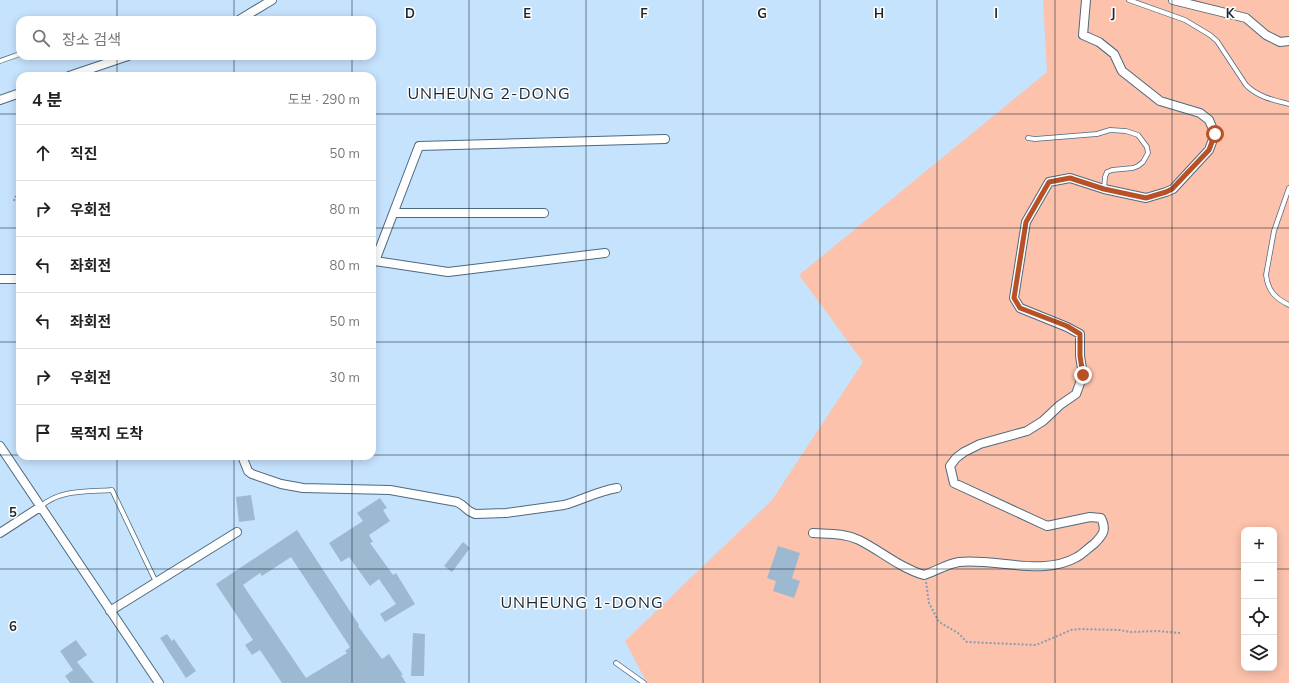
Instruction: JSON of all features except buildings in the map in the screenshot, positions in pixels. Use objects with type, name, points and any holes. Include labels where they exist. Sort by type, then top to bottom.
[{"type":"street","points":[[246,16],[272,0]]},
{"type":"street","points":[[813,533],[838,534],[858,540],[908,569],[924,575],[959,562],[1031,566],[1053,565],[1068,562],[1085,551],[1100,538],[1104,531],[1105,524],[1101,518],[1090,517],[1047,526],[954,483],[950,466],[956,458],[964,452],[980,444],[1027,431],[1043,421],[1060,405],[1076,394],[1083,375],[1080,356],[1080,334],[1067,326],[1020,308],[1014,298],[1026,222],[1049,182],[1070,178],[1104,189],[1146,198],[1172,189],[1209,150],[1215,134],[1209,120],[1200,113],[1160,102],[1122,71],[1114,54],[1099,42],[1082,35],[1086,0]]},
{"type":"street","points":[[1173,0],[1246,18],[1270,37],[1280,42],[1289,42]]},
{"type":"street","points":[[81,72],[116,60]]},
{"type":"street","points":[[0,100],[16,94]]},
{"type":"street","points":[[376,257],[420,146],[664,139]]},
{"type":"street","points":[[394,213],[544,212]]},
{"type":"street","points":[[376,262],[448,272],[605,253]]},
{"type":"street","points":[[0,279],[16,279]]},
{"type":"street","points":[[0,446],[159,683]]},
{"type":"street","points":[[244,460],[248,471],[252,474],[281,484],[303,488],[390,490],[457,502],[469,512],[475,514],[506,513],[564,505],[617,488]]},
{"type":"street","points":[[0,533],[40,507]]},
{"type":"street","points":[[110,611],[237,532]]},
{"type":"lane","points":[[1128,0],[1184,20],[1204,31],[1216,41],[1251,90],[1262,97],[1289,104]]},
{"type":"lane","points":[[0,61],[16,55]]},
{"type":"lane","points":[[1028,138],[1035,139],[1097,134],[1110,130],[1126,131],[1138,135],[1147,147],[1148,153],[1146,157],[1138,166],[1133,168],[1112,170],[1107,172],[1104,189]]},
{"type":"lane","points":[[1289,188],[1274,231],[1266,274],[1267,282],[1273,293],[1278,299],[1289,305]]},
{"type":"lane","points":[[40,507],[48,500],[64,494],[112,490],[156,583]]},
{"type":"lane","points":[[616,663],[644,683]]},
{"type":"path","points":[[14,201],[16,196]]},
{"type":"path","points":[[924,575],[929,602],[939,622],[958,633],[967,642],[1036,645],[1072,630],[1080,629],[1120,630],[1130,632],[1158,631],[1180,634]]},
{"type":"shaded area","points":[[1043,0],[1289,0],[1289,683],[647,683],[625,641],[772,500],[863,362],[799,275],[1047,72]]},
{"type":"district","name":"UNHEUNG 2-DONG","points":[[489,93]]},
{"type":"district","name":"UNHEUNG 1-DONG","points":[[582,602]]},
{"type":"route","points":[[1083,375],[1080,356],[1080,334],[1067,326],[1020,308],[1014,298],[1026,222],[1049,182],[1070,178],[1104,189],[1146,198],[1166,192],[1172,189],[1209,150],[1215,134]]}]
